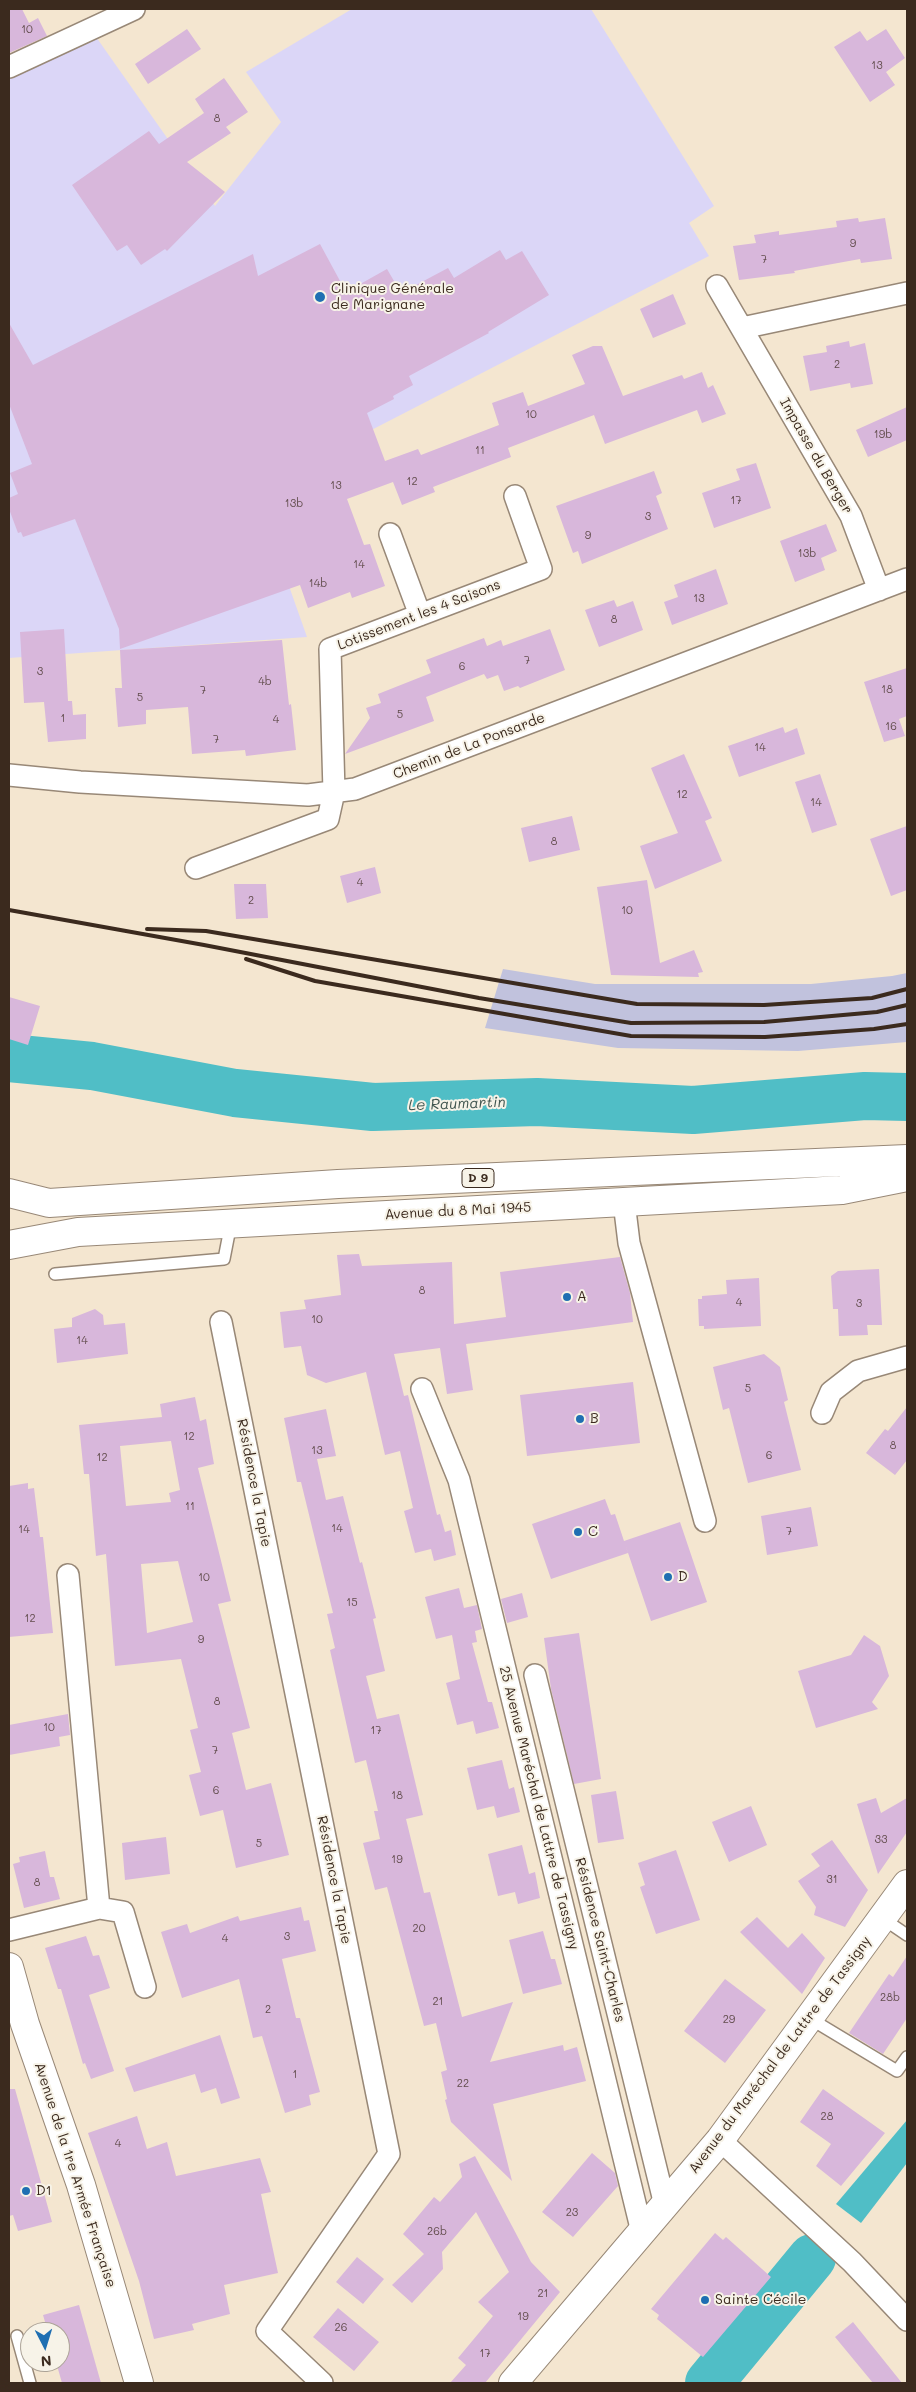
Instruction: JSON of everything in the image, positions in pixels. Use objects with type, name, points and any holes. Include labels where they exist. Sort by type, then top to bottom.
[{"type":"main road","name":"D 9","points":[[9,1193],[49,1203],[338,1184],[907,1159]]},
{"type":"main road","name":"Avenue du 8 Mai 1945","points":[[9,1245],[78,1232],[842,1190],[907,1176]]},
{"type":"main road","name":"Avenue du Maréchal de Lattre de Tassigny","points":[[513,2383],[720,2140],[907,1884]]},
{"type":"main road","name":"Avenue de la 1re Armée Française","points":[[9,1967],[25,2024],[81,2185],[139,2383]]},
{"type":"street","points":[[9,68],[134,9]]},
{"type":"street","name":"Impasse du Berger","points":[[717,286],[851,516],[878,590]]},
{"type":"street","points":[[742,328],[907,292]]},
{"type":"street","name":"Lotissement les 4 Saisons","points":[[334,792],[330,649],[541,569],[515,496]]},
{"type":"street","points":[[390,534],[420,615]]},
{"type":"street","name":"Chemin de La Ponsarde","points":[[9,775],[80,782],[298,795],[334,792],[364,785],[907,579]]},
{"type":"street","points":[[196,868],[328,818],[334,792]]},
{"type":"street","points":[[624,1202],[629,1243],[705,1521]]},
{"type":"street","name":"Résidence la Tapie","points":[[221,1322],[389,2154],[267,2331],[322,2383]]},
{"type":"street","points":[[822,1413],[831,1392],[858,1371],[907,1357]]},
{"type":"street","name":"25 Avenue Maréchal de Lattre de Tassigny","points":[[422,1389],[459,1480],[642,2232]]},
{"type":"street","points":[[68,1575],[99,1908]]},
{"type":"street","name":"Résidence Saint-Charles","points":[[535,1675],[665,2205]]},
{"type":"street","points":[[9,1930],[99,1908],[122,1912],[145,1987]]},
{"type":"street","points":[[720,2140],[852,2262],[907,2320]]},
{"type":"lane","points":[[55,1274],[224,1259],[231,1223]]},
{"type":"lane","points":[[882,1918],[907,1935]]},
{"type":"lane","points":[[809,2018],[897,2071],[907,2057]]},
{"type":"lane","points":[[17,2336],[30,2383]]},
{"type":"shaded area","name":"Clinique Générale de Marignane","points":[[352,9],[591,9],[714,206],[689,223],[709,256],[255,490],[307,637],[9,658],[9,77],[94,34],[215,206],[281,122],[246,72]]},
{"type":"shaded area","points":[[503,969],[595,984],[811,984],[907,973],[907,1042],[798,1051],[618,1048],[485,1028]]},
{"type":"water","points":[[907,2120],[907,2163],[861,2223],[836,2204]]},
{"type":"building","points":[[9,9],[22,9],[29,23],[38,18],[47,36],[9,53]]},
{"type":"building","points":[[187,29],[201,49],[148,84],[135,64]]},
{"type":"building","points":[[886,29],[905,58],[886,72],[895,85],[870,102],[834,47],[860,31],[867,41]]},
{"type":"building","points":[[224,78],[248,112],[226,127],[231,133],[187,162],[225,192],[167,251],[165,249],[141,265],[127,245],[117,251],[72,185],[149,131],[159,144],[204,113],[195,99]]},
{"type":"building","points":[[858,218],[859,222],[885,218],[892,259],[861,263],[860,259],[794,271],[795,273],[739,280],[733,246],[756,243],[754,235],[779,231],[779,235],[837,227],[836,221]]},
{"type":"building","points":[[320,244],[346,292],[387,269],[401,293],[448,268],[454,278],[500,250],[506,260],[522,251],[549,295],[489,333],[409,376],[413,385],[393,396],[394,399],[367,413],[385,461],[418,449],[421,455],[499,425],[492,403],[523,392],[528,406],[585,384],[572,355],[593,346],[602,346],[623,396],[682,375],[684,379],[702,372],[708,388],[713,385],[726,414],[702,423],[697,410],[605,444],[594,415],[508,448],[511,457],[433,487],[435,492],[402,505],[393,482],[347,499],[364,545],[370,544],[385,586],[352,598],[350,592],[308,608],[300,585],[120,649],[119,629],[75,519],[23,537],[21,532],[18,533],[9,509],[9,498],[18,494],[10,473],[32,464],[9,404],[9,323],[33,365],[253,254],[258,276]]},
{"type":"building","points":[[673,294],[686,324],[653,338],[640,309]]},
{"type":"building","points":[[849,341],[850,347],[865,343],[873,384],[851,388],[850,383],[810,391],[803,356],[827,352],[826,346]]},
{"type":"building","points":[[907,407],[907,440],[868,457],[856,430]]},
{"type":"building","points":[[756,463],[771,508],[714,528],[702,493],[740,480],[736,469]]},
{"type":"building","points":[[654,471],[662,493],[656,496],[668,529],[582,564],[578,551],[573,553],[556,506]]},
{"type":"building","points":[[826,524],[837,551],[821,558],[825,570],[795,582],[780,541]]},
{"type":"building","points":[[716,569],[728,604],[672,625],[664,602],[678,597],[674,585]]},
{"type":"building","points":[[614,600],[617,607],[633,601],[643,630],[599,647],[585,610]]},
{"type":"building","points":[[64,629],[68,701],[72,701],[73,715],[86,714],[86,739],[48,742],[44,702],[24,703],[20,632]]},
{"type":"building","points":[[550,629],[565,670],[520,688],[518,686],[504,691],[498,675],[487,679],[484,674],[426,697],[434,721],[345,754],[370,718],[366,708],[381,703],[378,694],[431,673],[426,660],[484,638],[487,646],[501,640],[503,646]]},
{"type":"building","points":[[282,640],[296,750],[246,756],[245,750],[192,754],[188,707],[146,710],[146,724],[118,727],[115,688],[122,688],[120,650]]},
{"type":"building","points":[[907,668],[907,716],[899,719],[905,736],[884,742],[864,682]]},
{"type":"building","points":[[783,727],[785,733],[797,728],[805,754],[739,777],[728,746]]},
{"type":"building","points":[[684,754],[712,818],[705,821],[722,861],[655,889],[640,846],[678,833],[651,768]]},
{"type":"building","points":[[820,774],[837,825],[812,833],[795,782]]},
{"type":"building","points":[[572,816],[580,850],[529,862],[521,828]]},
{"type":"building","points":[[907,826],[907,890],[891,896],[870,839]]},
{"type":"building","points":[[375,867],[381,893],[347,903],[340,876]]},
{"type":"building","points":[[647,880],[660,963],[694,950],[703,972],[698,973],[699,977],[611,975],[597,887]]},
{"type":"building","points":[[234,884],[266,884],[268,918],[236,919]]},
{"type":"building","points":[[9,997],[40,1006],[28,1045],[9,1039]]},
{"type":"building","points":[[359,1254],[362,1266],[452,1262],[454,1324],[506,1317],[500,1272],[620,1257],[630,1293],[633,1322],[466,1344],[473,1390],[447,1394],[440,1348],[394,1354],[404,1396],[408,1395],[437,1515],[440,1514],[445,1532],[451,1530],[456,1555],[434,1561],[431,1549],[415,1553],[404,1511],[413,1508],[400,1451],[385,1455],[366,1372],[326,1383],[307,1375],[301,1346],[284,1348],[280,1312],[306,1309],[304,1300],[341,1295],[337,1255]]},
{"type":"building","points":[[879,1269],[882,1325],[867,1325],[868,1335],[839,1336],[838,1309],[833,1309],[831,1276],[838,1271]]},
{"type":"building","points":[[759,1278],[761,1326],[704,1329],[704,1326],[699,1326],[698,1299],[702,1299],[702,1296],[727,1294],[726,1280]]},
{"type":"building","points":[[95,1309],[103,1315],[104,1325],[125,1323],[128,1354],[57,1363],[54,1329],[72,1327],[72,1318]]},
{"type":"building","points":[[764,1354],[780,1367],[788,1400],[784,1402],[801,1470],[748,1483],[729,1408],[723,1410],[713,1367]]},
{"type":"building","name":"B","points":[[633,1382],[640,1443],[527,1456],[520,1395]]},
{"type":"building","points":[[195,1397],[200,1421],[206,1419],[214,1464],[198,1468],[231,1601],[218,1604],[250,1728],[232,1733],[246,1790],[271,1783],[289,1855],[236,1868],[223,1810],[200,1816],[189,1775],[201,1772],[190,1730],[198,1728],[181,1659],[115,1666],[106,1554],[96,1556],[89,1474],[84,1474],[79,1425],[162,1417],[160,1404]],"holes":[[[171,1441],[180,1490],[169,1493],[171,1502],[126,1506],[120,1446]],[[178,1561],[193,1622],[147,1633],[141,1564]]]},
{"type":"building","points":[[907,1407],[907,1460],[895,1475],[866,1453],[885,1429],[888,1431]]},
{"type":"building","points":[[326,1409],[336,1456],[317,1459],[326,1500],[343,1496],[360,1563],[362,1562],[376,1618],[373,1619],[385,1671],[366,1676],[377,1719],[399,1714],[423,1815],[406,1819],[424,1893],[430,1892],[462,2017],[513,2002],[490,2062],[563,2045],[564,2051],[577,2047],[586,2081],[493,2104],[512,2181],[451,2122],[445,2100],[447,2099],[441,2072],[447,2070],[436,2023],[424,2026],[387,1887],[375,1890],[363,1843],[380,1839],[374,1811],[378,1811],[366,1760],[355,1763],[330,1650],[335,1648],[327,1614],[333,1613],[301,1482],[297,1482],[284,1418]]},
{"type":"building","points":[[28,1483],[28,1489],[34,1488],[40,1537],[43,1537],[53,1633],[9,1637],[9,1486]]},
{"type":"building","name":"C","points":[[605,1499],[611,1515],[615,1514],[628,1553],[551,1579],[532,1524]]},
{"type":"building","points":[[811,1507],[818,1546],[767,1555],[761,1516]]},
{"type":"building","name":"D","points":[[680,1522],[707,1602],[651,1621],[624,1541]]},
{"type":"building","points":[[459,1588],[464,1608],[477,1605],[482,1629],[475,1631],[477,1642],[472,1643],[488,1702],[492,1702],[499,1728],[476,1734],[473,1721],[457,1725],[446,1683],[460,1679],[452,1635],[436,1639],[425,1597]]},
{"type":"building","points":[[522,1593],[528,1617],[507,1623],[501,1599]]},
{"type":"building","points":[[579,1633],[601,1779],[574,1784],[551,1689],[544,1638]]},
{"type":"building","points":[[864,1635],[880,1646],[889,1676],[872,1702],[878,1709],[816,1728],[798,1671],[851,1655]]},
{"type":"building","points":[[68,1714],[70,1735],[59,1737],[60,1746],[9,1755],[9,1725]]},
{"type":"building","points":[[502,1760],[509,1789],[514,1787],[520,1812],[497,1818],[494,1806],[477,1810],[467,1768]]},
{"type":"building","points":[[616,1791],[624,1839],[598,1843],[591,1795]]},
{"type":"building","points":[[876,1798],[881,1813],[907,1798],[907,1832],[878,1874],[857,1804]]},
{"type":"building","points":[[751,1806],[767,1845],[729,1862],[712,1822]]},
{"type":"building","points":[[166,1837],[170,1874],[125,1880],[122,1843]]},
{"type":"building","points":[[832,1840],[868,1890],[845,1927],[814,1915],[816,1907],[798,1881],[820,1866],[811,1854]]},
{"type":"building","points":[[522,1845],[529,1874],[535,1872],[540,1898],[518,1904],[515,1892],[498,1896],[488,1854]]},
{"type":"building","points":[[676,1850],[700,1920],[656,1934],[640,1887],[645,1885],[638,1863]]},
{"type":"building","points":[[45,1851],[50,1877],[54,1877],[60,1899],[24,1908],[13,1864],[20,1862],[19,1857]]},
{"type":"building","points":[[301,1907],[304,1921],[309,1920],[316,1951],[282,1959],[296,2018],[300,2018],[320,2092],[309,2095],[311,2105],[285,2113],[262,2036],[253,2038],[239,1979],[182,1998],[161,1932],[187,1924],[190,1933],[238,1916],[240,1921]]},
{"type":"building","points":[[757,1917],[788,1948],[802,1933],[825,1958],[802,1994],[740,1932]]},
{"type":"building","points":[[543,1931],[551,1959],[555,1959],[562,1984],[523,1994],[509,1940]]},
{"type":"building","points":[[86,1936],[93,1956],[99,1955],[110,1988],[89,1995],[114,2071],[91,2079],[85,2063],[83,2064],[61,1989],[58,1989],[45,1948]]},
{"type":"building","points":[[907,1956],[907,2018],[883,2054],[849,2033],[889,1974],[893,1977]]},
{"type":"building","points":[[725,1979],[766,2010],[725,2063],[684,2031]]},
{"type":"building","points":[[220,2035],[240,2098],[221,2104],[216,2088],[201,2093],[195,2074],[134,2092],[125,2068]]},
{"type":"building","name":"D1","points":[[9,2089],[15,2089],[52,2222],[18,2231],[13,2215],[9,2216]]},
{"type":"building","points":[[823,2089],[885,2133],[841,2186],[816,2166],[831,2144],[800,2122]]},
{"type":"building","points":[[137,2116],[147,2149],[167,2142],[176,2176],[260,2158],[271,2192],[261,2194],[278,2273],[224,2285],[230,2314],[192,2324],[194,2330],[154,2339],[139,2281],[88,2133]]},
{"type":"building","points":[[592,2153],[615,2173],[618,2186],[573,2237],[542,2212]]},
{"type":"building","points":[[475,2156],[531,2262],[560,2292],[485,2383],[450,2383],[466,2365],[458,2358],[493,2316],[478,2302],[509,2272],[476,2212],[442,2252],[443,2269],[412,2303],[392,2285],[424,2254],[403,2234],[434,2197],[440,2202],[462,2177],[459,2164]]},
{"type":"building","name":"Sainte Cécile","points":[[715,2233],[723,2240],[726,2237],[771,2277],[703,2357],[657,2319],[659,2315],[651,2309]]},
{"type":"building","points":[[357,2257],[384,2279],[363,2304],[336,2282]]},
{"type":"building","points":[[79,2305],[101,2383],[62,2383],[59,2372],[70,2372],[70,2322],[45,2322],[43,2315]]},
{"type":"building","points":[[338,2308],[379,2342],[354,2371],[313,2337]]},
{"type":"building","points":[[853,2322],[902,2383],[873,2383],[835,2337]]},
{"type":"waterway","name":"Le Raumartin","points":[[9,1058],[92,1066],[235,1093],[373,1107],[537,1102],[693,1110],[865,1096],[907,1097]]},
{"type":"waterway","points":[[709,2383],[812,2258]]},
{"type":"railway","points":[[9,910],[479,998],[631,1023],[764,1022],[877,1012],[907,1005]]},
{"type":"railway","points":[[147,929],[206,931],[637,1004],[764,1005],[872,998],[907,989]]},
{"type":"railway","points":[[246,959],[315,981],[631,1036],[765,1037],[874,1029],[907,1024]]},
{"type":"place","name":"Clinique Générale de Marignane","points":[[320,297]]},
{"type":"place","name":"A","points":[[567,1297]]},
{"type":"place","name":"B","points":[[580,1419]]},
{"type":"place","name":"C","points":[[578,1532]]},
{"type":"place","name":"D","points":[[668,1577]]},
{"type":"place","name":"D1","points":[[26,2191]]},
{"type":"place","name":"Sainte Cécile","points":[[705,2300]]}]
